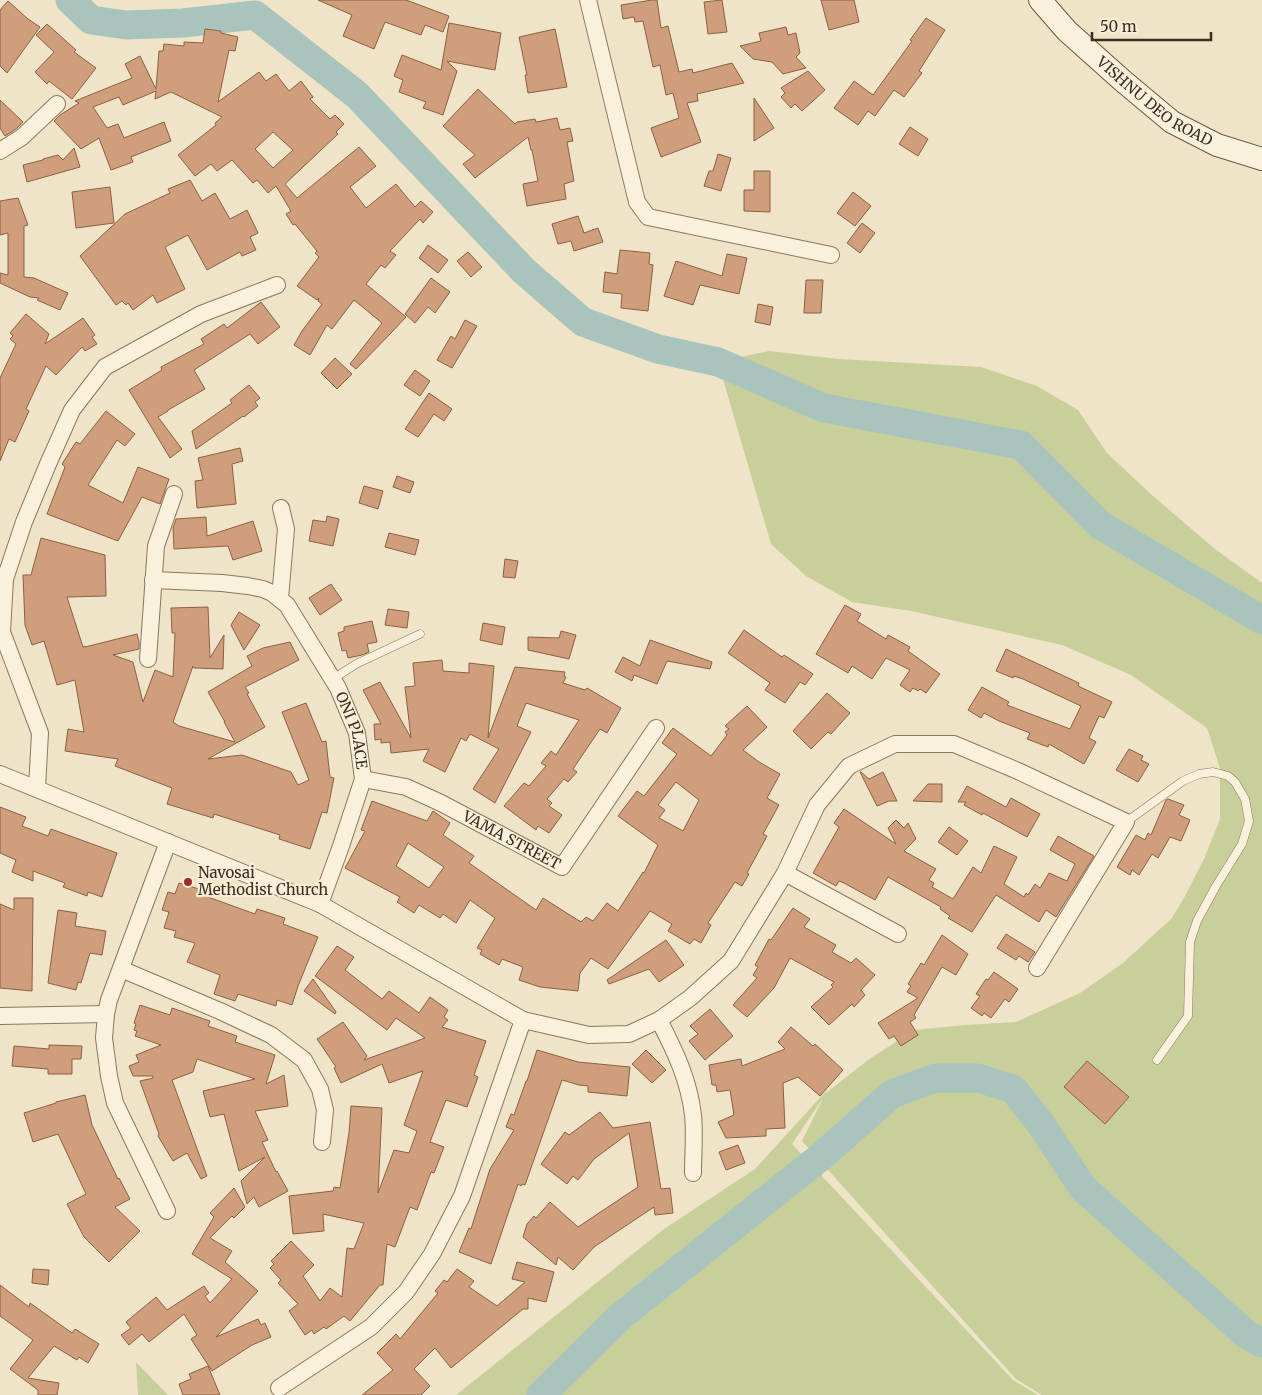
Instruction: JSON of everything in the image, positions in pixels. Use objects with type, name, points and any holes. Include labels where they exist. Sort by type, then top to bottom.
[{"type":"street","points":[[588,0],[637,202],[648,216],[831,255]]},
{"type":"street","name":"VISHNU DEO ROAD","points":[[1040,0],[1067,31],[1172,122],[1217,145],[1262,159]]},
{"type":"street","points":[[0,151],[22,137],[57,104]]},
{"type":"street","points":[[37,788],[40,733],[2,632],[5,579],[24,522],[72,410],[105,367],[201,314],[277,285]]},
{"type":"street","points":[[148,659],[156,546],[174,494]]},
{"type":"street","points":[[153,580],[248,586],[263,589],[280,598],[286,529],[281,508]]},
{"type":"street","name":"ONI PLACE","points":[[280,598],[287,605],[333,679],[357,733],[363,779],[320,904]]},
{"type":"street","name":"VAMA STREET","points":[[363,779],[406,787],[441,803],[562,867],[656,728]]},
{"type":"street","points":[[0,774],[320,904],[523,1020],[589,1036],[629,1034],[659,1020],[690,998],[731,960],[785,872],[817,806],[849,766],[895,744],[954,744],[1018,771],[1126,822],[1037,968]]},
{"type":"street","points":[[167,1211],[115,1102],[109,1076],[104,1038],[109,1000],[168,842]]},
{"type":"street","points":[[785,872],[898,934]]},
{"type":"street","points":[[122,969],[220,1011],[271,1036],[304,1060],[320,1089],[325,1110],[322,1142]]},
{"type":"street","points":[[0,1016],[106,1014]]},
{"type":"street","points":[[279,1388],[371,1326],[406,1292],[432,1254],[462,1196],[523,1020]]},
{"type":"street","points":[[659,1020],[685,1077],[693,1116],[693,1173]]},
{"type":"lane","points":[[333,679],[371,656],[420,634]]},
{"type":"lane","points":[[1126,822],[1183,781],[1199,774],[1213,772],[1228,776],[1235,782],[1245,799],[1250,821],[1242,844],[1197,921],[1190,942],[1188,1016],[1157,1060]]},
{"type":"green space","points":[[769,351],[839,359],[981,367],[1037,386],[1078,410],[1107,453],[1153,496],[1215,549],[1262,583],[1262,1395],[1042,1395],[1016,1379],[802,1141],[823,1098],[792,1144],[1013,1380],[1038,1395],[456,1395],[664,1229],[755,1169],[828,1089],[826,1093],[868,1060],[914,1030],[1016,1022],[1080,993],[1123,963],[1172,918],[1204,859],[1220,819],[1220,768],[1207,728],[1131,675],[1062,645],[911,611],[852,602],[806,576],[771,544],[718,362]]},
{"type":"green space","points":[[136,1362],[168,1395],[138,1395]]},
{"type":"building","points":[[318,0],[406,0],[449,16],[443,32],[425,25],[421,35],[385,22],[374,49],[343,36],[352,15]]},
{"type":"building","points":[[657,0],[661,28],[668,26],[679,72],[692,69],[693,73],[732,63],[744,83],[697,94],[698,101],[687,103],[701,142],[661,157],[651,128],[679,118],[673,93],[666,95],[660,65],[653,67],[643,21],[635,22],[634,17],[623,19],[621,5]]},
{"type":"building","points":[[722,0],[727,32],[708,34],[704,2]]},
{"type":"building","points":[[821,0],[854,0],[859,22],[829,30]]},
{"type":"building","points":[[8,1],[40,27],[7,73],[0,66],[0,10]]},
{"type":"building","points":[[926,18],[945,30],[919,71],[922,73],[904,97],[894,90],[875,116],[868,111],[858,125],[834,108],[854,81],[873,95],[912,41],[910,40]]},
{"type":"building","points":[[449,23],[501,33],[495,70],[447,61],[457,71],[443,115],[423,108],[426,102],[399,92],[403,80],[394,76],[402,55],[441,70]]},
{"type":"building","points":[[47,24],[76,50],[74,52],[96,68],[72,99],[49,81],[47,84],[35,72],[54,52],[36,35]]},
{"type":"building","points":[[786,27],[788,35],[796,33],[800,53],[796,57],[806,68],[783,74],[772,62],[753,59],[740,46],[761,41],[759,33]]},
{"type":"building","points":[[205,29],[221,31],[221,33],[238,37],[235,51],[229,50],[218,102],[259,72],[266,81],[276,74],[289,91],[301,81],[313,97],[310,99],[330,119],[335,115],[344,124],[336,132],[338,134],[285,184],[297,198],[359,147],[376,166],[350,187],[366,208],[396,184],[415,207],[421,201],[433,212],[423,223],[420,219],[390,251],[396,255],[385,268],[381,265],[366,284],[406,317],[356,369],[350,364],[382,323],[354,300],[332,329],[327,325],[310,355],[294,345],[322,304],[318,301],[319,298],[317,300],[297,286],[319,257],[315,253],[317,251],[295,224],[293,225],[286,214],[291,211],[276,186],[268,193],[257,180],[253,183],[232,160],[217,171],[211,164],[195,176],[178,155],[216,125],[215,123],[222,117],[171,92],[155,99],[156,91],[123,105],[119,97],[93,107],[107,128],[118,124],[124,138],[164,122],[171,141],[131,157],[133,162],[111,170],[99,138],[81,149],[54,121],[79,103],[75,101],[132,78],[125,64],[140,56],[156,89],[159,51],[163,51],[164,44],[184,46],[184,42],[203,43]],"holes":[[[273,132],[293,150],[273,168],[255,149]]]},
{"type":"building","points":[[555,29],[567,87],[528,93],[525,75],[527,75],[519,37]]},
{"type":"building","points":[[808,71],[825,90],[802,111],[795,104],[791,108],[781,97],[785,93],[781,88]]},
{"type":"building","points":[[478,89],[515,124],[535,119],[536,122],[557,118],[560,130],[570,128],[573,141],[567,142],[574,181],[564,184],[566,199],[527,206],[523,184],[538,181],[528,137],[475,178],[463,164],[475,155],[443,126]]},
{"type":"building","points":[[754,98],[774,128],[754,141]]},
{"type":"building","points":[[0,100],[23,122],[5,136],[0,128]]},
{"type":"building","points":[[910,127],[928,139],[918,156],[899,144]]},
{"type":"building","points":[[74,148],[80,167],[27,182],[23,165],[58,155],[63,160]]},
{"type":"building","points":[[718,154],[731,158],[721,191],[704,186],[709,171],[713,171]]},
{"type":"building","points":[[754,171],[770,171],[770,212],[744,211],[744,190],[754,190]]},
{"type":"building","points":[[190,180],[202,201],[215,193],[230,219],[247,210],[258,233],[250,237],[256,250],[242,256],[240,252],[207,270],[188,235],[165,247],[185,289],[157,303],[153,295],[133,310],[128,303],[126,305],[122,301],[116,305],[80,256],[125,214],[170,193],[168,189]]},
{"type":"building","points":[[110,187],[114,223],[76,228],[72,192]]},
{"type":"building","points":[[853,192],[871,206],[855,226],[837,213]]},
{"type":"building","points":[[18,198],[28,225],[24,226],[24,277],[34,278],[68,293],[60,310],[37,300],[39,298],[30,297],[0,283],[0,273],[8,275],[8,233],[0,235],[0,201]]},
{"type":"building","points":[[578,216],[584,233],[598,228],[603,242],[574,251],[571,241],[558,244],[552,224]]},
{"type":"building","points":[[862,223],[875,233],[860,253],[847,243]]},
{"type":"building","points":[[428,245],[448,260],[438,273],[419,258]]},
{"type":"building","points":[[620,250],[650,253],[649,264],[653,265],[648,311],[621,308],[622,294],[603,292],[605,272],[617,274]]},
{"type":"building","points":[[468,252],[482,267],[471,277],[457,261]]},
{"type":"building","points":[[727,254],[747,258],[739,294],[700,285],[693,305],[664,296],[676,261],[722,276]]},
{"type":"building","points":[[431,278],[450,292],[435,313],[428,307],[415,323],[405,314]]},
{"type":"building","points":[[806,280],[823,280],[821,313],[804,313]]},
{"type":"building","points":[[261,302],[280,327],[258,344],[250,334],[194,370],[205,389],[158,417],[182,449],[170,458],[129,390],[162,370],[161,367],[204,344],[201,339],[224,324],[227,328]]},
{"type":"building","points":[[758,304],[773,307],[770,325],[755,322]]},
{"type":"building","points":[[26,314],[49,334],[45,344],[83,318],[95,335],[92,337],[97,344],[85,351],[82,347],[56,375],[46,366],[26,409],[29,411],[15,442],[9,439],[0,461],[0,378],[16,344],[10,339],[13,336],[10,333]]},
{"type":"building","points":[[465,320],[477,326],[452,368],[437,360],[451,336],[455,339]]},
{"type":"building","points":[[335,358],[352,374],[337,389],[321,373]]},
{"type":"building","points":[[415,370],[430,381],[420,396],[404,385]]},
{"type":"building","points":[[249,385],[260,398],[255,402],[258,406],[196,449],[192,431],[232,403],[230,400]]},
{"type":"building","points":[[429,393],[452,409],[444,421],[434,414],[418,437],[405,429]]},
{"type":"building","points":[[106,411],[135,434],[125,446],[117,440],[88,485],[123,503],[138,467],[169,479],[160,504],[142,497],[118,541],[47,514],[65,467],[62,464],[76,442],[80,444]]},
{"type":"building","points":[[240,448],[243,461],[232,464],[236,504],[197,508],[195,481],[203,480],[198,458]]},
{"type":"building","points":[[397,476],[414,482],[410,493],[393,487]]},
{"type":"building","points":[[364,486],[383,491],[378,509],[359,503]]},
{"type":"building","points":[[327,516],[339,519],[333,546],[309,541],[313,520],[326,522]]},
{"type":"building","points":[[206,517],[207,536],[253,521],[262,551],[233,560],[228,546],[174,549],[173,528],[176,519]]},
{"type":"building","points":[[389,533],[419,540],[415,555],[385,547]]},
{"type":"building","points":[[41,538],[105,555],[106,596],[67,597],[83,647],[137,634],[139,649],[113,655],[133,662],[143,702],[155,670],[173,677],[175,633],[172,633],[171,608],[208,607],[210,658],[224,635],[223,669],[194,668],[193,666],[173,722],[179,726],[235,742],[208,692],[252,666],[247,656],[263,648],[290,642],[299,660],[245,687],[265,727],[208,759],[242,755],[291,772],[298,785],[309,780],[282,712],[306,703],[322,742],[326,741],[330,777],[334,778],[327,813],[322,812],[310,849],[279,839],[280,835],[214,814],[213,818],[167,804],[172,788],[115,766],[118,759],[65,751],[68,729],[84,732],[75,680],[57,685],[44,641],[32,645],[25,625],[23,575],[31,575]]},
{"type":"building","points":[[505,559],[518,561],[515,578],[503,577]]},
{"type":"building","points":[[331,584],[342,600],[320,615],[309,598]]},
{"type":"building","points":[[845,605],[861,614],[857,621],[886,639],[888,635],[910,647],[908,651],[940,674],[926,693],[920,689],[918,691],[913,688],[910,692],[900,685],[910,670],[886,658],[872,679],[852,666],[848,673],[816,654]]},
{"type":"building","points":[[388,609],[409,612],[407,628],[385,625]]},
{"type":"building","points":[[239,612],[260,625],[244,650],[231,625]]},
{"type":"building","points":[[372,621],[377,642],[367,644],[369,652],[348,658],[346,650],[342,651],[338,633],[344,631],[344,627]]},
{"type":"building","points":[[483,623],[505,627],[502,645],[480,640]]},
{"type":"building","points":[[744,630],[782,657],[784,655],[813,674],[805,685],[800,682],[785,703],[765,690],[770,683],[728,653]]},
{"type":"building","points":[[561,631],[576,635],[569,659],[528,650],[528,637],[559,638]]},
{"type":"building","points":[[650,640],[712,662],[710,669],[667,661],[657,684],[634,675],[632,681],[615,672],[623,657],[640,666]]},
{"type":"building","points":[[1006,649],[1079,683],[1078,686],[1112,702],[1104,718],[1099,716],[1089,738],[1096,742],[1084,764],[1049,744],[1048,747],[1027,739],[1030,733],[984,713],[981,718],[968,710],[982,687],[1009,702],[1007,705],[1070,729],[1081,706],[1023,679],[1014,676],[1013,678],[996,671]]},
{"type":"building","points":[[442,660],[443,671],[469,673],[469,663],[494,666],[488,738],[515,667],[565,672],[564,676],[566,677],[563,683],[585,690],[587,688],[621,708],[607,733],[600,729],[573,769],[577,772],[568,782],[564,779],[547,799],[552,803],[549,806],[562,815],[549,833],[538,826],[536,830],[504,806],[524,783],[529,786],[546,766],[541,763],[551,751],[556,755],[579,720],[526,703],[517,726],[531,732],[495,803],[473,789],[499,749],[470,734],[466,741],[461,738],[445,772],[423,761],[429,749],[391,753],[390,742],[381,743],[381,739],[375,740],[374,724],[381,724],[363,690],[380,682],[411,738],[405,687],[415,686],[413,663]]},
{"type":"building","points":[[827,693],[850,713],[831,734],[828,732],[811,749],[793,731]]},
{"type":"building","points":[[747,706],[767,727],[743,750],[780,774],[767,798],[779,805],[763,834],[767,836],[747,873],[749,874],[742,886],[735,882],[708,923],[711,925],[701,943],[694,939],[690,944],[668,931],[672,924],[650,911],[608,969],[591,958],[580,973],[578,991],[540,987],[519,980],[523,967],[502,959],[499,965],[480,954],[482,950],[477,948],[495,918],[470,900],[456,923],[443,914],[440,918],[419,905],[414,913],[397,902],[400,897],[345,868],[365,831],[361,830],[372,801],[427,821],[433,811],[450,823],[443,835],[474,856],[469,863],[536,910],[543,898],[581,922],[586,917],[593,921],[607,903],[618,911],[644,873],[658,845],[618,816],[637,791],[644,796],[677,754],[662,743],[673,728],[711,756],[727,735],[725,732],[729,729],[725,726]],"holes":[[[676,782],[699,800],[683,831],[659,818],[665,810],[658,805]],[[408,843],[444,867],[429,888],[396,866]]]},
{"type":"building","points":[[1129,749],[1143,756],[1141,760],[1149,764],[1138,782],[1116,770]]},
{"type":"building","points":[[860,772],[869,779],[883,772],[897,801],[889,801],[877,806]]},
{"type":"building","points":[[928,784],[942,784],[942,802],[913,801]]},
{"type":"building","points":[[967,786],[1006,807],[1011,798],[1040,814],[1027,837],[964,805],[966,802],[958,802]]},
{"type":"building","points":[[1168,799],[1184,805],[1179,815],[1190,820],[1181,841],[1170,837],[1158,858],[1152,854],[1139,875],[1132,870],[1130,875],[1117,867],[1136,835],[1145,840],[1148,833],[1151,835]]},
{"type":"building","points":[[0,807],[26,817],[22,826],[48,836],[51,829],[117,853],[102,897],[88,892],[87,896],[63,887],[65,883],[33,871],[33,881],[12,872],[16,860],[0,853]]},
{"type":"building","points":[[844,809],[896,844],[888,828],[896,820],[904,828],[908,823],[916,839],[904,851],[936,869],[929,880],[934,883],[932,887],[953,899],[973,867],[981,873],[994,846],[1017,857],[1004,884],[1024,897],[1026,893],[1028,895],[1035,884],[1040,888],[1049,873],[1067,881],[1075,864],[1050,850],[1058,836],[1094,856],[1056,917],[1046,910],[1039,922],[996,895],[972,932],[948,918],[950,916],[940,909],[941,907],[888,877],[875,900],[844,883],[839,881],[836,886],[813,873],[839,827],[834,823]]},
{"type":"building","points":[[949,827],[968,841],[957,855],[938,842]]},
{"type":"building","points":[[179,883],[209,892],[208,897],[255,914],[257,909],[285,918],[283,924],[318,937],[292,1005],[277,1000],[276,1006],[238,994],[235,1001],[214,994],[220,975],[187,962],[195,943],[174,937],[176,931],[164,928],[169,912],[162,910],[168,892],[175,894]]},
{"type":"building","points":[[14,898],[33,898],[32,991],[0,988],[0,904],[14,910]]},
{"type":"building","points":[[793,908],[810,919],[804,927],[836,945],[832,952],[851,963],[856,958],[875,975],[861,990],[865,995],[854,1007],[852,1004],[829,1025],[811,1007],[833,987],[831,985],[834,982],[790,958],[774,988],[747,1017],[733,1005],[757,978],[753,975],[758,967],[755,965],[769,939],[771,940]]},
{"type":"building","points":[[58,910],[77,913],[75,926],[106,931],[102,955],[90,953],[81,983],[78,982],[76,990],[48,983]]},
{"type":"building","points":[[1006,934],[1035,952],[1028,962],[1019,956],[1016,960],[997,948]]},
{"type":"building","points":[[942,935],[968,954],[956,975],[942,967],[914,1015],[916,1018],[910,1022],[918,1035],[901,1046],[894,1036],[889,1039],[878,1023],[918,998],[907,992],[911,986],[908,984],[921,963],[924,965]]},
{"type":"building","points":[[666,940],[684,965],[659,982],[649,969],[609,984],[607,980]]},
{"type":"building","points":[[337,946],[354,957],[345,970],[382,999],[389,991],[419,1013],[430,997],[448,1010],[444,1017],[448,1020],[442,1027],[486,1041],[474,1075],[478,1077],[467,1107],[446,1100],[430,1142],[444,1147],[434,1173],[431,1172],[417,1210],[410,1207],[395,1247],[387,1244],[383,1285],[380,1285],[350,1321],[344,1316],[326,1329],[324,1327],[314,1334],[312,1330],[305,1335],[289,1311],[298,1304],[278,1283],[281,1280],[270,1268],[274,1264],[271,1261],[291,1241],[314,1265],[303,1276],[320,1301],[330,1288],[342,1297],[347,1248],[354,1249],[364,1223],[323,1214],[324,1231],[293,1234],[289,1196],[333,1191],[334,1187],[340,1188],[349,1133],[351,1106],[382,1108],[378,1193],[394,1150],[409,1153],[417,1131],[404,1125],[423,1071],[389,1083],[382,1064],[341,1083],[334,1068],[336,1067],[317,1039],[343,1022],[367,1056],[364,1060],[425,1038],[396,1018],[387,1030],[315,976]]},
{"type":"building","points":[[994,972],[1018,989],[1009,1002],[1005,999],[991,1018],[984,1013],[982,1016],[971,1008],[980,996],[976,994],[986,979],[988,980]]},
{"type":"building","points":[[313,979],[336,1012],[335,1014],[304,991]]},
{"type":"building","points":[[140,1005],[170,1015],[172,1008],[210,1021],[208,1026],[237,1036],[235,1042],[275,1055],[266,1084],[284,1075],[288,1106],[255,1111],[268,1140],[262,1142],[276,1172],[288,1191],[259,1207],[254,1197],[247,1204],[241,1181],[265,1157],[239,1171],[224,1114],[210,1117],[203,1091],[255,1079],[197,1059],[193,1072],[172,1080],[207,1176],[201,1179],[187,1153],[173,1161],[158,1136],[159,1134],[140,1081],[153,1078],[153,1076],[133,1076],[129,1066],[139,1062],[136,1055],[161,1045],[135,1036],[137,1031],[134,1030],[136,1024],[134,1023]]},
{"type":"building","points":[[710,1009],[733,1036],[705,1060],[689,1041],[698,1034],[690,1026]]},
{"type":"building","points":[[791,1027],[813,1046],[815,1044],[843,1070],[820,1096],[798,1077],[783,1083],[785,1128],[766,1129],[766,1136],[726,1138],[718,1122],[734,1115],[730,1090],[717,1092],[716,1085],[712,1085],[709,1065],[741,1059],[742,1066],[785,1049],[778,1042]]},
{"type":"building","points":[[49,1045],[82,1046],[81,1059],[72,1059],[72,1074],[48,1074],[48,1069],[12,1066],[14,1046],[49,1049]]},
{"type":"building","points":[[537,1050],[578,1062],[630,1067],[627,1096],[588,1092],[588,1086],[562,1080],[525,1185],[522,1184],[521,1186],[518,1184],[491,1264],[459,1252],[469,1228],[471,1229],[490,1169],[514,1130],[506,1127],[511,1114],[514,1115]]},
{"type":"building","points":[[646,1050],[666,1070],[652,1083],[632,1064]]},
{"type":"building","points":[[1087,1061],[1129,1097],[1105,1124],[1064,1087]]},
{"type":"building","points":[[85,1095],[92,1125],[118,1179],[130,1199],[115,1207],[140,1231],[109,1262],[84,1237],[67,1204],[86,1194],[58,1134],[33,1142],[24,1113]]},
{"type":"building","points":[[600,1112],[613,1128],[650,1122],[661,1189],[670,1188],[673,1213],[655,1215],[654,1207],[594,1247],[573,1270],[558,1257],[556,1265],[523,1237],[527,1224],[534,1216],[536,1218],[550,1202],[578,1227],[638,1187],[629,1133],[594,1159],[578,1180],[573,1176],[567,1184],[541,1164],[565,1132],[569,1135]]},
{"type":"building","points":[[738,1145],[745,1163],[726,1170],[719,1152]]},
{"type":"building","points":[[234,1188],[245,1207],[234,1218],[232,1216],[210,1238],[232,1251],[225,1262],[258,1291],[216,1337],[258,1319],[261,1325],[265,1323],[271,1337],[252,1345],[212,1371],[191,1339],[197,1335],[184,1314],[149,1342],[142,1334],[129,1345],[121,1335],[131,1328],[126,1322],[156,1297],[167,1310],[204,1286],[209,1293],[205,1296],[210,1303],[232,1279],[192,1254],[214,1217],[210,1213]]},
{"type":"building","points":[[517,1262],[554,1272],[546,1302],[528,1298],[528,1309],[523,1309],[451,1368],[435,1348],[414,1369],[430,1386],[421,1395],[362,1395],[393,1370],[377,1353],[396,1334],[400,1339],[438,1293],[435,1291],[444,1280],[447,1282],[457,1269],[474,1281],[469,1287],[497,1306],[525,1282],[512,1279]]},
{"type":"building","points":[[33,1269],[49,1270],[48,1285],[32,1283]]},
{"type":"building","points":[[0,1285],[29,1307],[30,1303],[72,1333],[75,1329],[99,1344],[88,1363],[79,1357],[77,1360],[54,1346],[28,1378],[59,1383],[57,1395],[38,1395],[38,1390],[10,1369],[33,1340],[0,1316]]},
{"type":"building","points":[[208,1366],[220,1395],[183,1395],[179,1384],[191,1379],[189,1374]]},
{"type":"waterway","points":[[70,0],[91,20],[126,25],[183,23],[255,15],[357,95],[524,271],[583,322],[658,349],[718,362],[824,408],[1021,445],[1100,525],[1262,620]]},
{"type":"waterway","points":[[541,1395],[621,1316],[818,1159],[892,1094],[935,1078],[978,1078],[1013,1089],[1040,1123],[1083,1188],[1247,1335],[1262,1343]]},
{"type":"place","name":"Navosai Methodist Church","points":[[188,882]]}]
